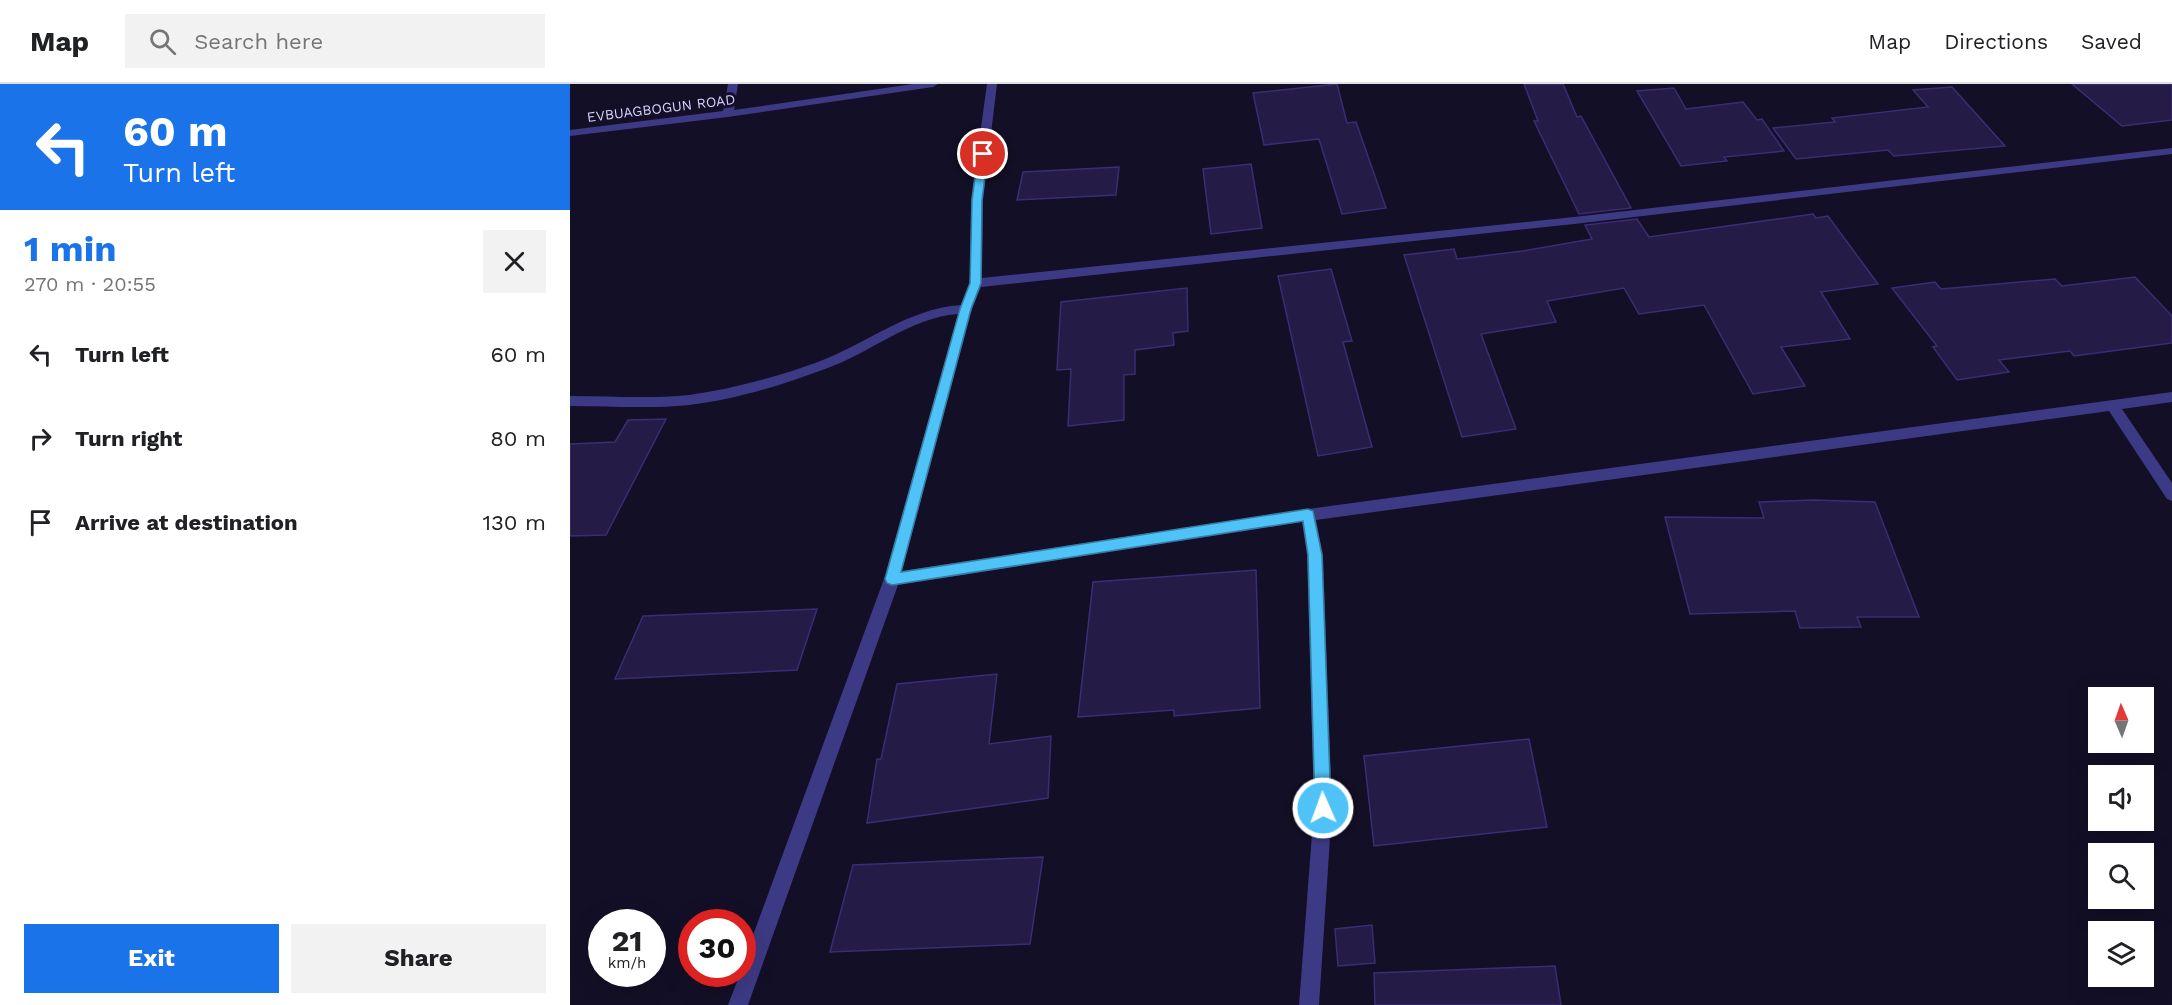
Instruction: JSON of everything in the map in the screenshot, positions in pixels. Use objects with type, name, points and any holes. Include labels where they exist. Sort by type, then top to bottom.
[{"type":"street","points":[[728,114],[733,84]]},
{"type":"street","name":"EVBUAGBOGUN ROAD","points":[[570,133],[728,114],[933,84]]},
{"type":"street","points":[[738,1005],[892,579],[966,309],[976,283],[977,200],[992,84]]},
{"type":"street","points":[[976,283],[1356,246],[1832,193],[2172,151]]},
{"type":"street","points":[[570,401],[687,400],[729,393],[821,366],[863,348],[912,320],[939,311],[966,309]]},
{"type":"street","points":[[892,579],[1308,515],[2172,397]]},
{"type":"street","points":[[2112,405],[2172,495]]},
{"type":"street","points":[[1308,515],[1315,555],[1323,808],[1309,1005]]},
{"type":"building","points":[[1337,84],[1347,123],[1356,122],[1386,208],[1342,214],[1319,139],[1264,145],[1253,93]]},
{"type":"building","points":[[1524,84],[1563,84],[1577,117],[1581,116],[1631,208],[1579,214],[1534,121],[1538,121]]},
{"type":"building","points":[[2072,84],[2172,84],[2172,120],[2122,126]]},
{"type":"building","points":[[1952,87],[2005,146],[1894,156],[1888,150],[1796,159],[1773,128],[1835,122],[1832,118],[1928,107],[1913,90]]},
{"type":"building","points":[[1674,88],[1686,109],[1743,102],[1757,120],[1762,119],[1784,151],[1724,157],[1727,161],[1681,166],[1637,91]]},
{"type":"building","points":[[1251,164],[1262,228],[1211,234],[1203,169]]},
{"type":"building","points":[[1119,167],[1116,195],[1017,200],[1023,172]]},
{"type":"building","points":[[1813,214],[1816,218],[1828,216],[1878,284],[1821,292],[1850,339],[1781,347],[1805,386],[1753,394],[1704,305],[1639,314],[1624,288],[1547,301],[1556,322],[1481,334],[1516,429],[1462,437],[1404,255],[1454,249],[1457,259],[1523,251],[1592,239],[1585,225],[1637,219],[1649,237]]},
{"type":"building","points":[[1331,269],[1352,341],[1343,342],[1372,447],[1318,456],[1278,276]]},
{"type":"building","points":[[2135,277],[2172,316],[2172,343],[2074,356],[2070,351],[1999,360],[2009,372],[1957,380],[1933,347],[1937,346],[1892,288],[1935,282],[1941,289],[2055,279],[2062,286]]},
{"type":"building","points":[[1187,288],[1188,331],[1173,333],[1174,345],[1135,350],[1135,374],[1124,375],[1124,420],[1068,426],[1071,369],[1057,370],[1061,302]]},
{"type":"building","points":[[666,419],[606,535],[570,536],[570,444],[615,442],[628,420]]},
{"type":"building","points":[[1814,500],[1875,502],[1919,617],[1857,617],[1861,627],[1800,628],[1795,611],[1690,614],[1665,517],[1764,518],[1759,502]]},
{"type":"building","points":[[1256,570],[1260,708],[1174,716],[1174,710],[1078,717],[1093,582]]},
{"type":"building","points":[[817,609],[797,670],[615,679],[643,616]]},
{"type":"building","points":[[997,674],[989,744],[1051,736],[1048,798],[867,823],[877,759],[881,759],[897,684]]},
{"type":"building","points":[[1529,739],[1547,827],[1374,846],[1364,756]]},
{"type":"building","points":[[1043,857],[1030,944],[830,952],[853,865]]},
{"type":"building","points":[[1372,925],[1375,963],[1338,966],[1335,929]]},
{"type":"building","points":[[1555,966],[1561,1005],[1375,1005],[1374,973]]},
{"type":"route","points":[[983,154],[977,200],[976,283],[966,309],[892,579],[1308,515],[1315,555],[1323,808]]}]
